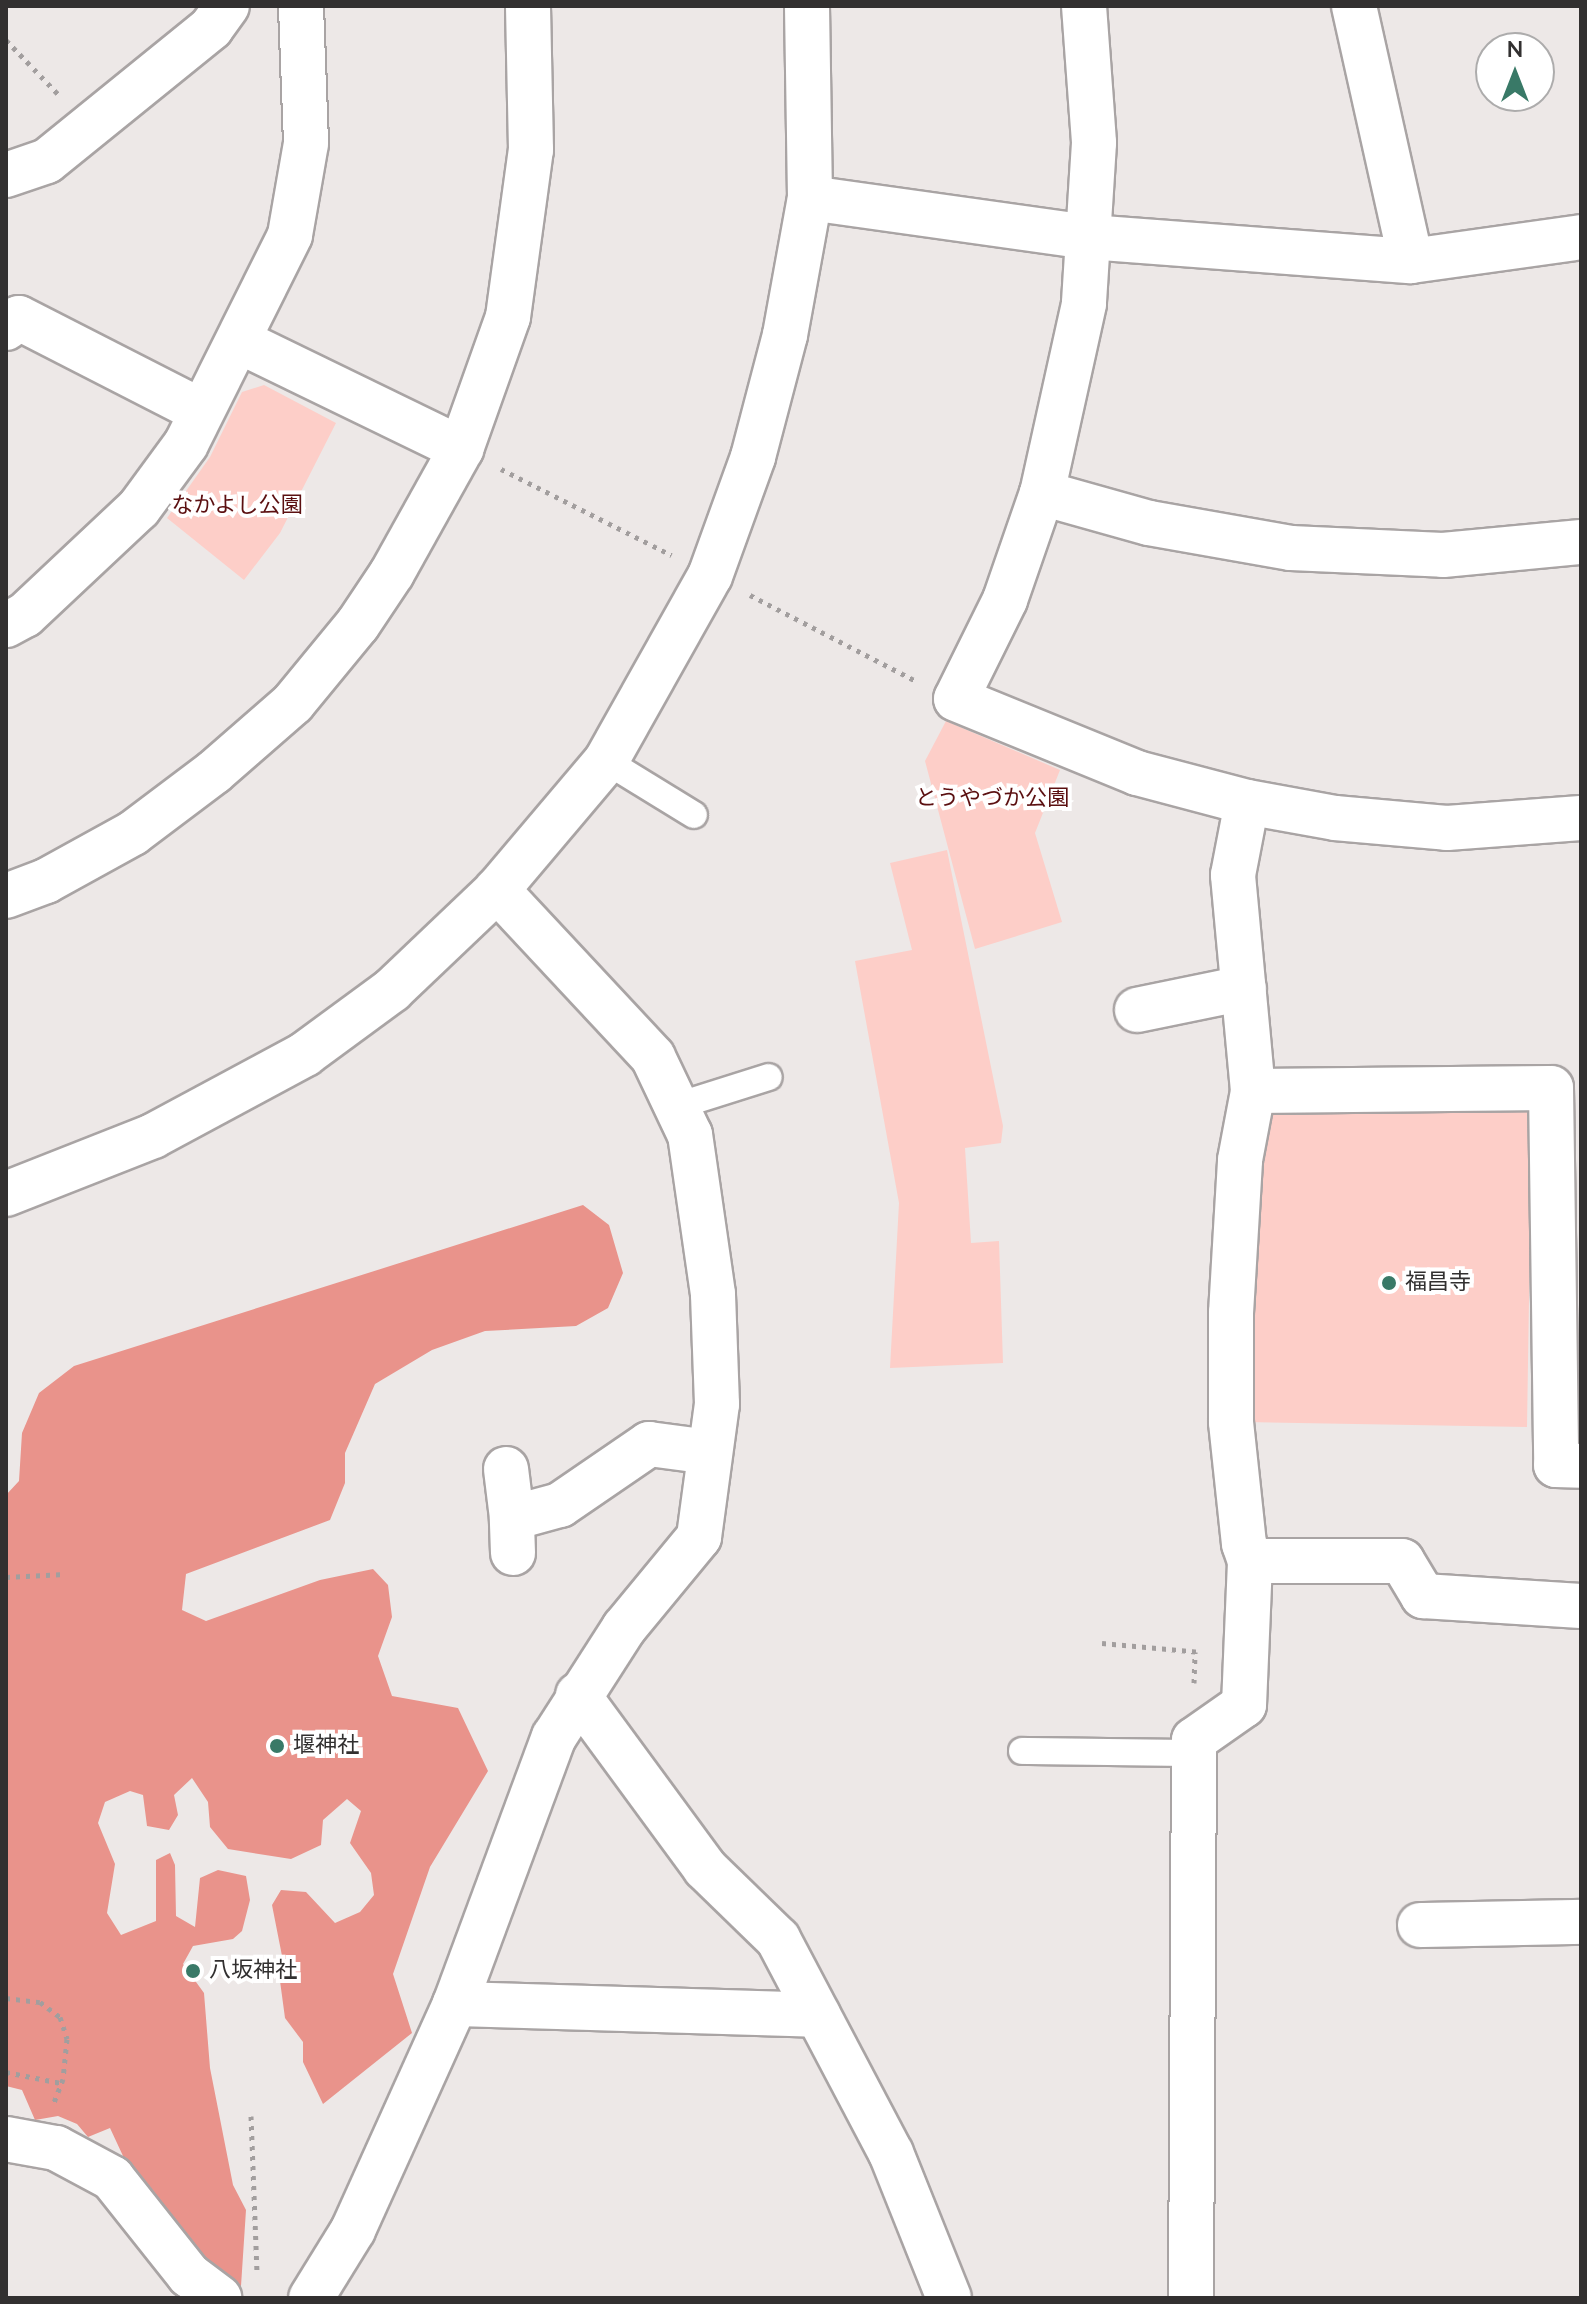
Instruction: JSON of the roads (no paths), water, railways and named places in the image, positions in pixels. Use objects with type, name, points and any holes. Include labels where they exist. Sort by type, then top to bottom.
[{"type":"street","points":[[6,175],[47,161],[211,28],[227,6]]},
{"type":"street","points":[[6,625],[25,615],[139,508],[186,444],[290,235],[306,143],[301,6]]},
{"type":"street","points":[[6,896],[46,881],[133,833],[293,703],[358,624],[461,449],[508,317],[519,256],[531,150],[528,6]]},
{"type":"street","points":[[6,1194],[153,1136],[305,1054],[392,990],[497,890],[606,761],[681,631],[731,526],[785,335],[810,198],[807,6]]},
{"type":"street","points":[[1084,6],[1094,143],[1084,304],[1042,493],[1005,600],[956,699],[1137,773],[1247,802],[1335,818],[1447,828],[1581,818]]},
{"type":"street","points":[[1354,6],[1411,261]]},
{"type":"street","points":[[810,198],[1089,237],[1411,261],[1579,246]]},
{"type":"street","points":[[6,328],[19,318],[201,411]]},
{"type":"street","points":[[239,341],[461,449]]},
{"type":"street","points":[[1042,493],[1149,523],[1291,548],[1443,555],[1581,542]]},
{"type":"street","points":[[1191,2298],[1194,1740],[1244,1705],[1250,1561],[1244,1544],[1231,1422],[1231,1313],[1240,1160],[1253,1091],[1233,875],[1247,802]]},
{"type":"street","points":[[311,2298],[353,2230],[455,2004],[554,1737],[578,1695],[624,1628],[699,1537],[717,1404],[713,1294],[690,1135],[653,1057],[497,890]]},
{"type":"street","points":[[1137,1010],[1244,988]]},
{"type":"street","points":[[1253,1091],[1566,1088],[1567,1282],[1556,1465],[1581,1466]]},
{"type":"street","points":[[506,1469],[512,1536],[649,1444],[709,1452]]},
{"type":"street","points":[[1250,1561],[1402,1561],[1423,1596],[1581,1606]]},
{"type":"street","points":[[578,1695],[705,1868],[778,1939],[891,2153],[949,2298]]},
{"type":"street","points":[[1420,1925],[1581,1922]]},
{"type":"street","points":[[455,2004],[818,2015]]},
{"type":"street","points":[[6,2139],[56,2148],[112,2178],[189,2275],[238,2290]]},
{"type":"lane","points":[[606,761],[694,815]]},
{"type":"lane","points":[[677,1106],[769,1077]]},
{"type":"lane","points":[[1022,1751],[1194,1753]]},
{"type":"place","name":"福昌寺","points":[[1389,1283]]},
{"type":"place","name":"堰神社","points":[[277,1746]]},
{"type":"place","name":"八坂神社","points":[[193,1971]]},
{"type":"park label","name":"なかよし公園","points":[[237,506]]},
{"type":"park label","name":"とうやづか公園","points":[[992,799]]}]
